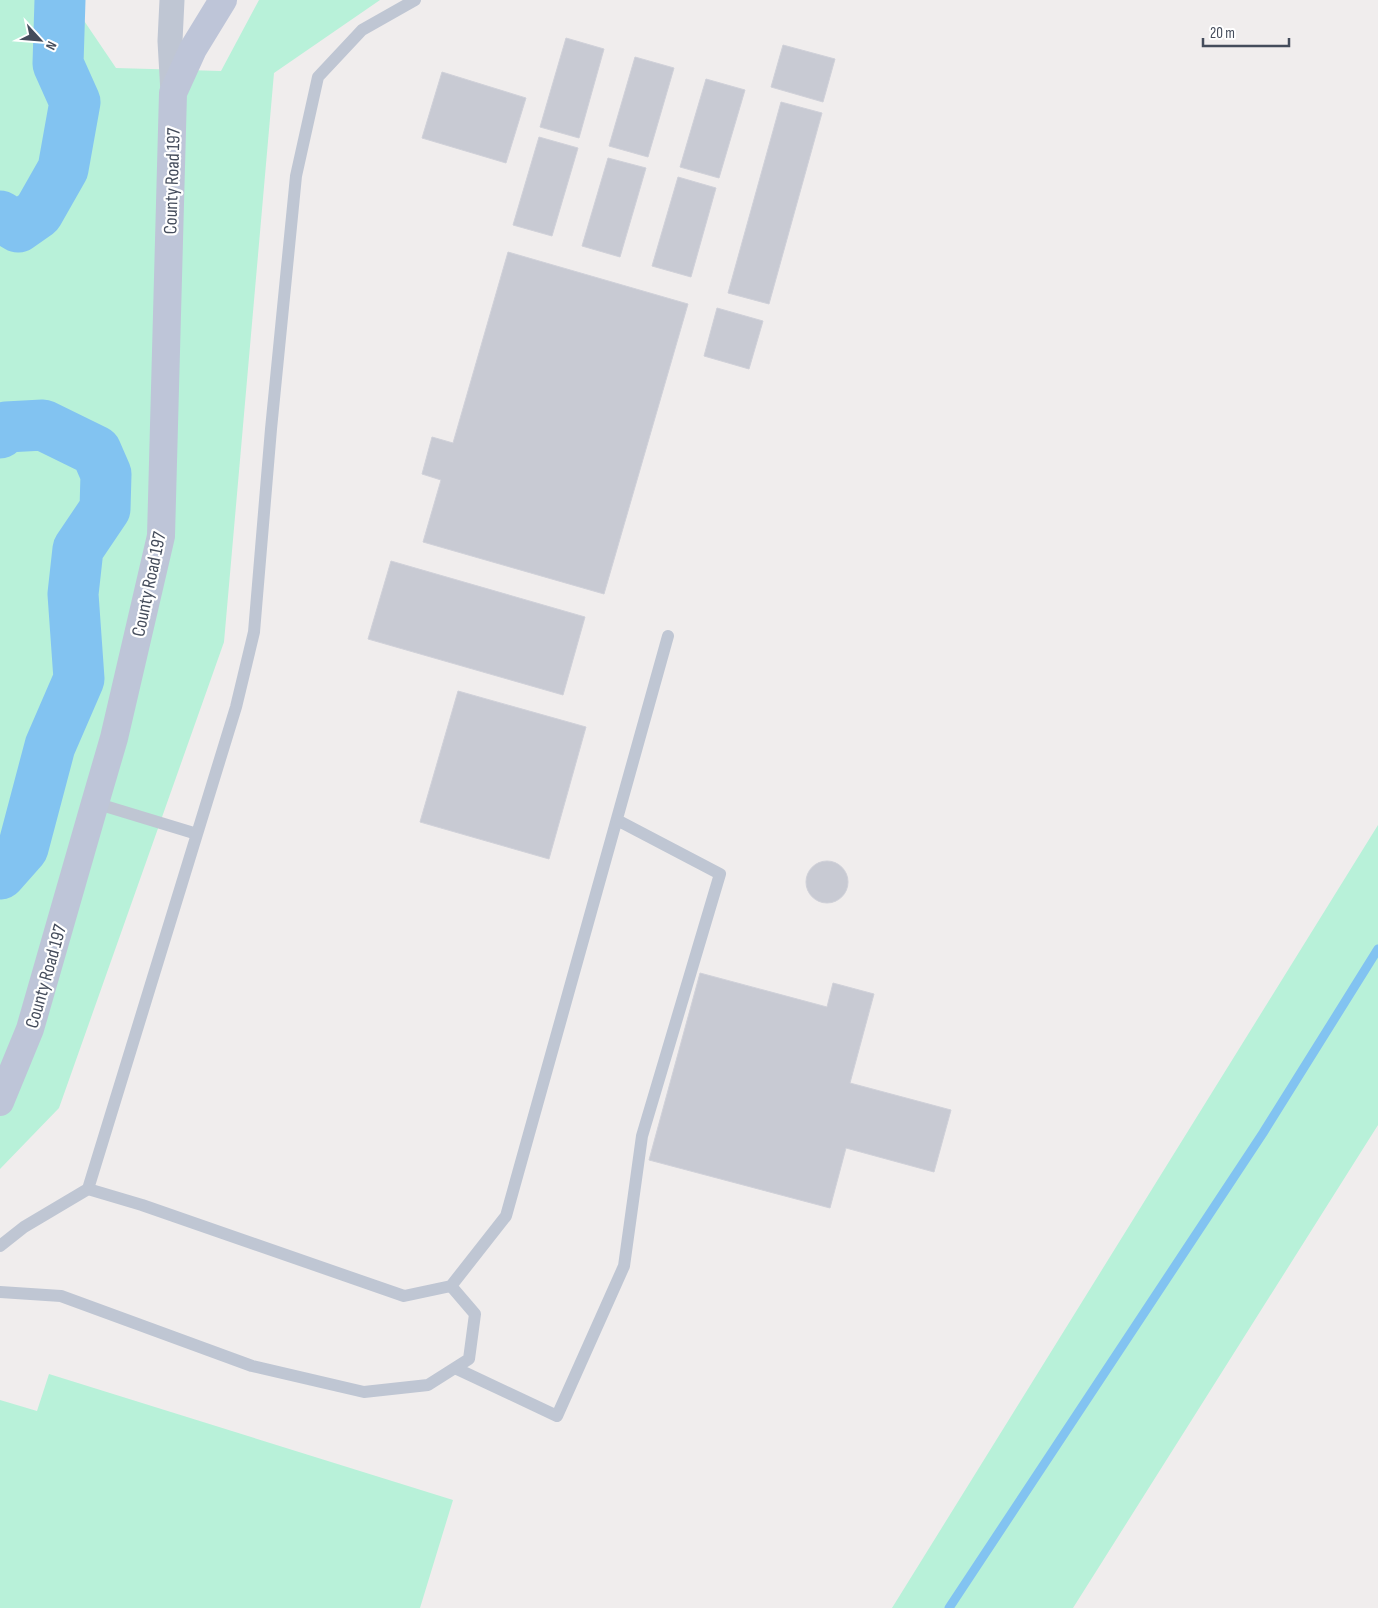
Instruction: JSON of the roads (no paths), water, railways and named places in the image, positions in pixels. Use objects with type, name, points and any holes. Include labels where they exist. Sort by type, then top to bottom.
[{"type":"street","points":[[172,0],[170,41],[173,94]]},
{"type":"street","name":"County Road 197","points":[[0,1102],[30,1029],[114,738],[161,536],[173,94],[193,49],[223,0]]},
{"type":"lane","points":[[0,1246],[24,1227],[88,1189],[236,707],[254,632],[271,429],[296,176],[318,76],[362,30],[415,0]]},
{"type":"lane","points":[[88,1189],[142,1205],[404,1296],[451,1286],[506,1216],[668,636]]},
{"type":"lane","points":[[95,803],[197,834]]},
{"type":"lane","points":[[455,1368],[557,1416],[624,1266],[642,1136],[720,874],[616,820]]},
{"type":"lane","points":[[0,1292],[61,1296],[252,1366],[364,1392],[428,1386],[469,1359],[475,1314],[451,1286]]},
{"type":"waterway","points":[[0,216],[18,227],[38,213],[63,169],[75,102],[58,64],[60,0]]},
{"type":"waterway","points":[[0,433],[6,427],[43,425],[96,451],[106,474],[105,509],[78,549],[73,594],[79,679],[50,746],[23,848],[0,874]]},
{"type":"waterway","points":[[949,1608],[1263,1133],[1378,949]]}]
